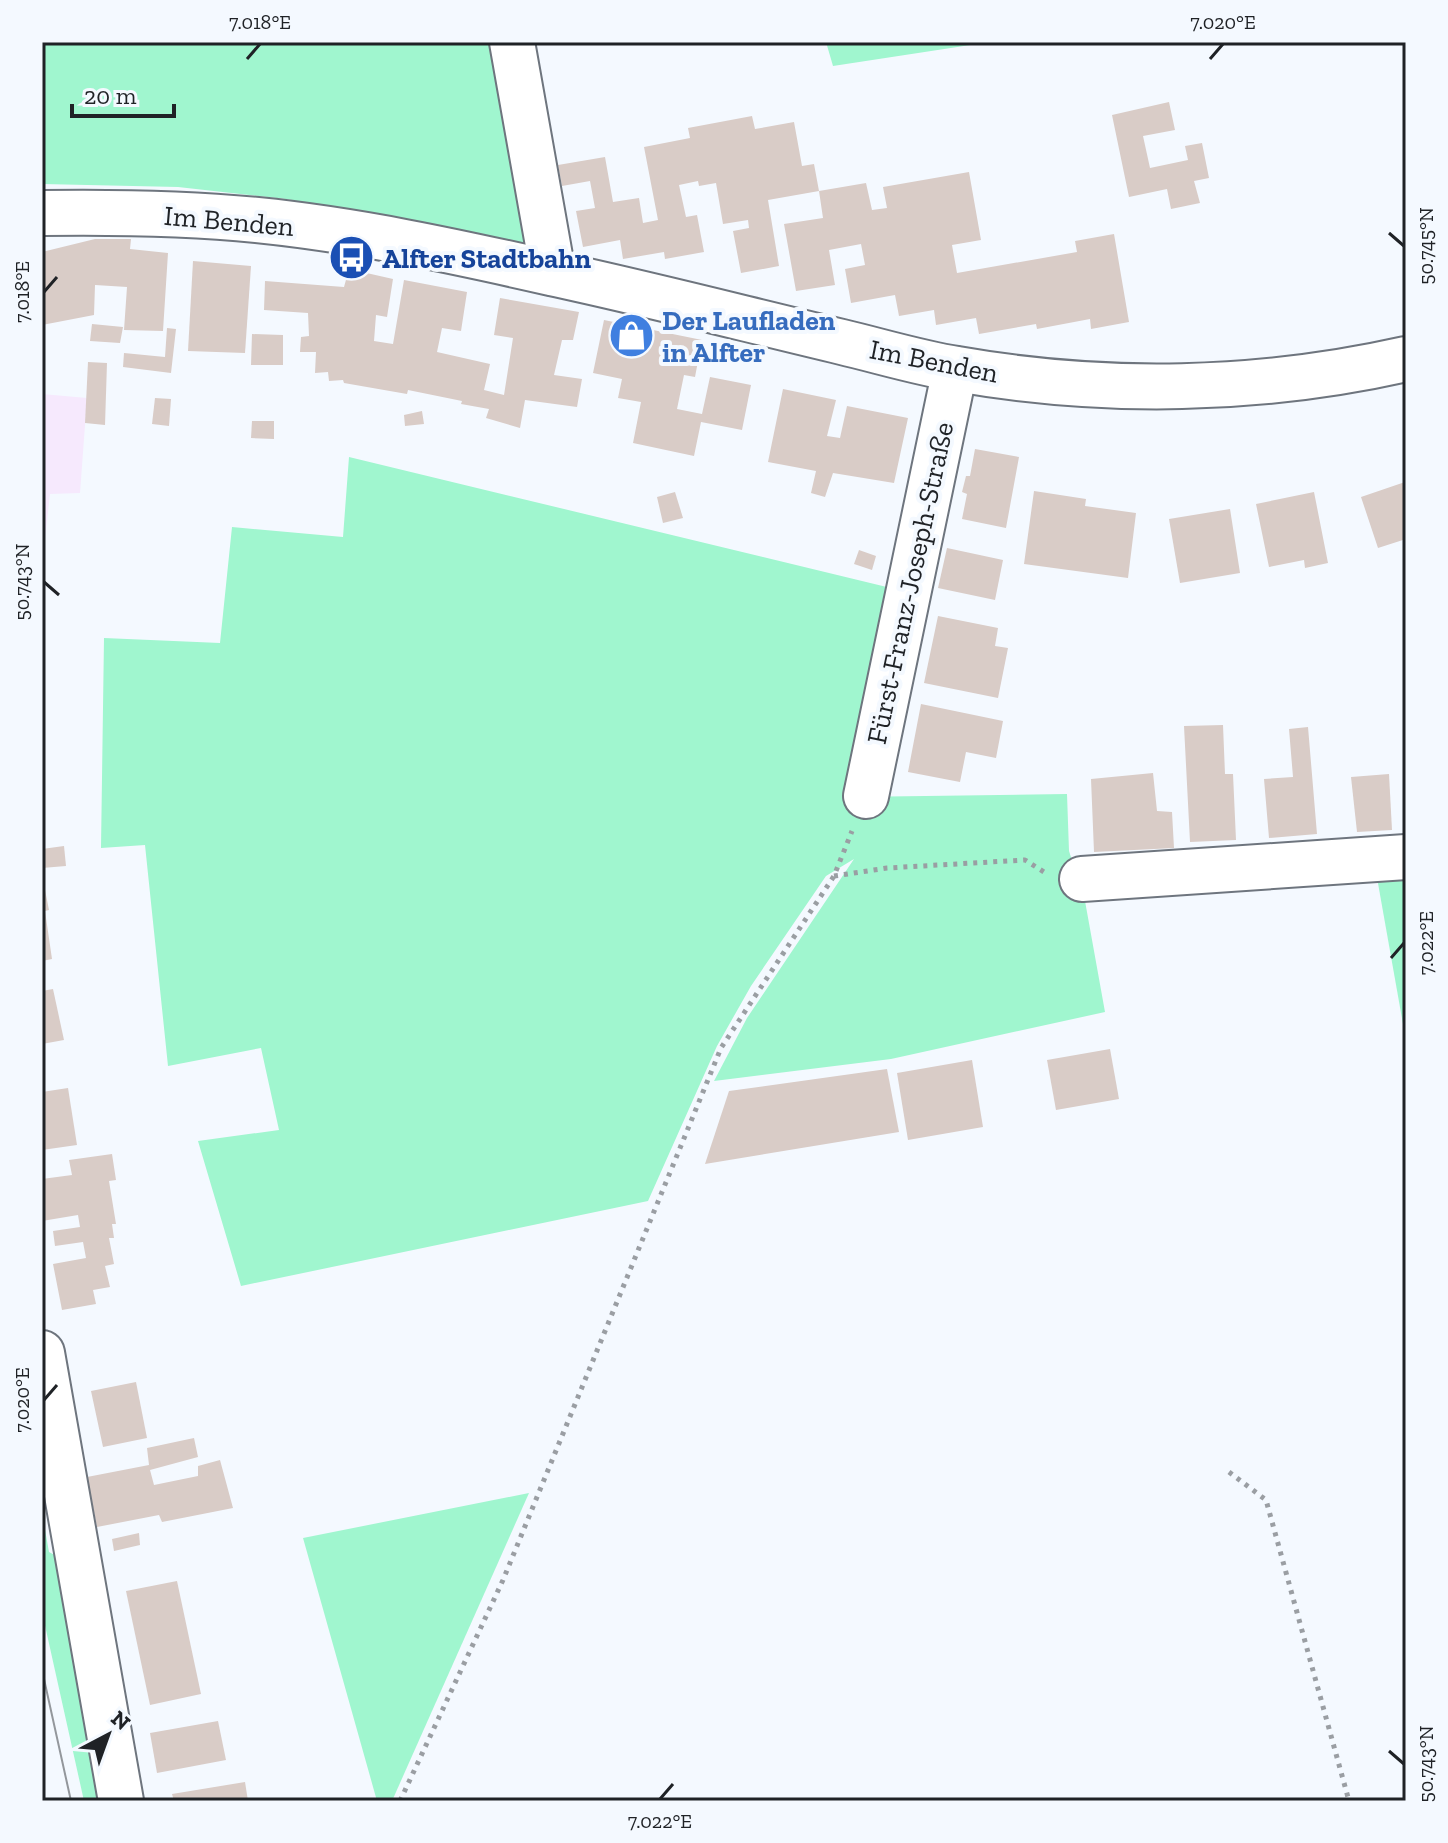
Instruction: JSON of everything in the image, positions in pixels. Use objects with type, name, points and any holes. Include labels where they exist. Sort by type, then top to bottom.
[{"type":"street","points":[[512,42],[553,273]]},
{"type":"street","name":"Im Benden","points":[[42,213],[110,212],[258,220],[393,240],[553,273],[955,369],[1034,380],[1107,386],[1181,387],[1312,375],[1406,359]]},
{"type":"street","name":"Fürst-Franz-Joseph-Straße","points":[[866,796],[955,369]]},
{"type":"street","points":[[1082,879],[1406,857]]},
{"type":"street","points":[[42,1353],[121,1801]]},
{"type":"path","points":[[400,1801],[503,1580],[721,1048],[834,876],[866,796]]},
{"type":"path","points":[[834,876],[887,868],[1025,860],[1043,870],[1058,893],[1061,894],[1066,883],[1082,879]]},
{"type":"path","points":[[1229,1472],[1266,1500],[1349,1801]]},
{"type":"shaded area","points":[[42,394],[87,398],[80,493],[50,494],[42,565]]},
{"type":"green space","points":[[42,42],[501,42],[534,247],[286,199],[178,187],[42,184]]},
{"type":"green space","points":[[826,42],[990,42],[833,66]]},
{"type":"green space","points":[[349,457],[895,589],[851,797],[1067,794],[1069,851],[1085,901],[1105,1012],[891,1059],[714,1081],[747,1018],[854,859],[826,876],[751,986],[717,1046],[648,1201],[241,1286],[198,1141],[279,1130],[261,1048],[168,1066],[145,845],[101,848],[104,638],[220,643],[232,527],[343,537]]},
{"type":"green space","points":[[1406,870],[1406,1041],[1376,872]]},
{"type":"green space","points":[[529,1493],[392,1801],[377,1801],[303,1538]]},
{"type":"green space","points":[[42,1513],[49,1552],[62,1559],[108,1801],[84,1801],[42,1612]]},
{"type":"building","points":[[1169,102],[1175,130],[1143,136],[1150,168],[1188,160],[1185,146],[1202,143],[1209,178],[1194,181],[1200,203],[1171,209],[1167,189],[1129,197],[1112,115]]},
{"type":"building","points":[[752,116],[755,129],[794,122],[802,166],[814,164],[819,191],[768,200],[779,266],[741,273],[733,231],[749,228],[748,220],[723,224],[716,183],[699,186],[698,181],[679,185],[686,217],[697,215],[704,252],[665,259],[664,252],[623,259],[620,240],[583,247],[576,211],[595,208],[590,181],[562,186],[558,165],[605,157],[613,202],[639,198],[643,223],[658,220],[644,147],[690,138],[688,128]]},
{"type":"building","points":[[969,172],[981,240],[952,245],[957,273],[1077,252],[1075,241],[1114,234],[1129,322],[1091,329],[1090,319],[1037,329],[1036,324],[979,334],[976,318],[936,325],[934,310],[899,316],[895,295],[851,303],[845,269],[865,265],[861,244],[829,250],[835,285],[796,291],[784,224],[823,218],[819,191],[866,183],[872,210],[887,208],[883,187]]},
{"type":"building","points":[[95,239],[131,239],[130,249],[168,253],[163,331],[124,330],[127,287],[95,285],[94,315],[42,325],[42,252]]},
{"type":"building","points":[[193,261],[251,266],[245,353],[188,351]]},
{"type":"building","points":[[349,269],[393,279],[387,317],[376,315],[374,341],[393,344],[404,280],[467,292],[461,331],[442,328],[437,352],[490,364],[484,390],[504,395],[513,338],[494,335],[500,298],[579,312],[573,340],[562,340],[554,375],[582,379],[577,407],[525,400],[520,428],[486,418],[489,409],[461,404],[462,401],[408,390],[407,394],[344,383],[343,380],[329,381],[328,372],[315,373],[316,352],[300,352],[301,337],[309,336],[308,313],[264,310],[265,281],[344,287]]},
{"type":"building","points":[[604,320],[702,340],[695,377],[684,375],[677,409],[702,414],[710,377],[751,385],[742,430],[701,422],[694,456],[633,443],[641,402],[618,398],[622,379],[593,373]]},
{"type":"building","points":[[92,324],[123,327],[120,343],[90,341]]},
{"type":"building","points":[[167,328],[176,329],[171,373],[123,367],[124,353],[165,357]]},
{"type":"building","points":[[252,334],[283,335],[283,365],[251,365]]},
{"type":"building","points":[[88,362],[107,363],[105,425],[85,423]]},
{"type":"building","points":[[783,389],[836,400],[827,436],[840,438],[847,406],[908,418],[894,483],[833,473],[825,497],[811,493],[816,471],[768,462]]},
{"type":"building","points":[[155,398],[171,399],[169,426],[152,424]]},
{"type":"building","points":[[422,411],[424,424],[405,426],[404,415]]},
{"type":"building","points":[[252,421],[274,421],[274,439],[251,438]]},
{"type":"building","points":[[975,449],[1019,457],[1006,528],[962,519],[967,494],[962,492],[966,476],[970,476]]},
{"type":"building","points":[[1405,482],[1406,539],[1378,548],[1361,497]]},
{"type":"building","points":[[1034,491],[1086,499],[1085,506],[1136,513],[1128,578],[1024,564]]},
{"type":"building","points":[[675,492],[683,518],[663,523],[657,497]]},
{"type":"building","points":[[1314,492],[1328,563],[1305,568],[1304,560],[1269,567],[1256,504]]},
{"type":"building","points":[[1230,509],[1240,573],[1180,583],[1169,519]]},
{"type":"building","points":[[947,548],[1003,560],[995,600],[938,588]]},
{"type":"building","points":[[859,550],[876,556],[872,570],[854,564]]},
{"type":"building","points":[[938,616],[998,628],[995,646],[1008,648],[998,698],[924,683]]},
{"type":"building","points":[[921,704],[1003,721],[996,758],[966,752],[960,782],[908,772]]},
{"type":"building","points":[[1223,725],[1225,774],[1233,774],[1236,840],[1190,842],[1184,726]]},
{"type":"building","points":[[1308,727],[1317,834],[1269,838],[1264,779],[1293,777],[1289,729]]},
{"type":"building","points":[[1153,773],[1157,811],[1172,812],[1174,848],[1094,852],[1091,779]]},
{"type":"building","points":[[1389,774],[1392,830],[1357,832],[1351,777]]},
{"type":"building","points":[[64,846],[66,866],[42,868],[42,849]]},
{"type":"building","points":[[42,875],[49,910],[45,911],[52,959],[42,961]]},
{"type":"building","points":[[53,989],[64,1040],[42,1044],[42,991]]},
{"type":"building","points":[[1110,1049],[1119,1099],[1056,1110],[1047,1060]]},
{"type":"building","points":[[972,1060],[983,1127],[908,1140],[897,1073]]},
{"type":"building","points":[[887,1069],[899,1132],[705,1164],[729,1091]]},
{"type":"building","points":[[68,1088],[77,1145],[42,1150],[42,1092]]},
{"type":"building","points":[[112,1154],[116,1180],[109,1181],[116,1224],[112,1224],[114,1238],[109,1238],[114,1264],[105,1266],[110,1287],[93,1290],[96,1304],[62,1310],[53,1264],[86,1258],[83,1242],[55,1246],[53,1231],[80,1227],[78,1215],[42,1221],[42,1179],[72,1175],[69,1160]]},
{"type":"building","points":[[136,1382],[147,1438],[103,1447],[91,1391]]},
{"type":"building","points":[[194,1438],[198,1457],[150,1470],[154,1485],[198,1476],[198,1466],[220,1460],[233,1508],[162,1522],[159,1515],[97,1527],[87,1477],[149,1465],[147,1448]]},
{"type":"building","points":[[139,1533],[140,1545],[114,1551],[112,1539]]},
{"type":"building","points":[[177,1581],[201,1694],[150,1705],[126,1591]]},
{"type":"building","points":[[218,1721],[226,1760],[157,1773],[150,1733]]},
{"type":"building","points":[[245,1782],[248,1801],[174,1801],[172,1794]]},
{"type":"tram line","points":[[42,1670],[71,1801]]},
{"type":"place","name":"Alfter Stadtbahn","points":[[351,258]]},
{"type":"place","name":"Der Laufladen in Alfter","points":[[631,336]]}]
